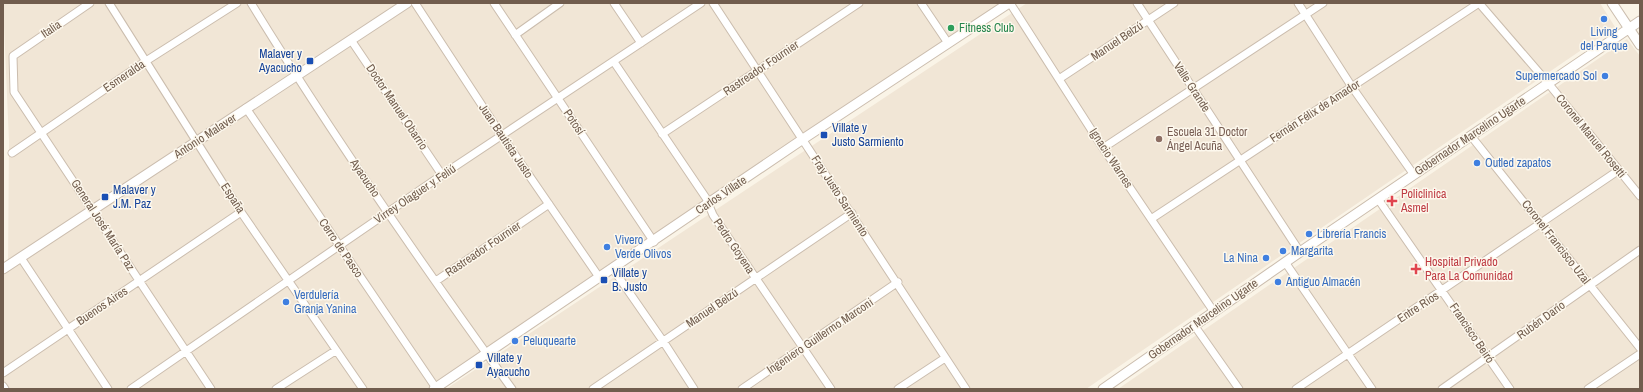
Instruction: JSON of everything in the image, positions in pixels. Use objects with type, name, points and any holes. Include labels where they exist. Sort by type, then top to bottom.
[{"type":"street","name":"Italia","points":[[13,56],[90,3]]},
{"type":"street","name":"España","points":[[109,3],[241,212],[335,351],[363,389]]},
{"type":"street","name":"Esmeralda","points":[[12,153],[146,61],[237,3]]},
{"type":"street","name":"Ayacucho","points":[[251,3],[296,76],[388,212],[512,389]]},
{"type":"street","name":"Antonio Malaver","points":[[3,269],[407,3]]},
{"type":"street","name":"Juan Bautista Justo","points":[[415,3],[502,136],[599,277]]},
{"type":"street","name":"Potosí","points":[[494,3],[654,242]]},
{"type":"street","points":[[515,34],[560,3]]},
{"type":"street","points":[[614,3],[641,43]]},
{"type":"street","name":"Virrey Olaguer y Feliú","points":[[131,389],[442,174],[502,136],[701,3]]},
{"type":"street","name":"Fray Justo Sarmiento","points":[[713,3],[898,282],[966,389]]},
{"type":"street","name":"Rastreador Fournier","points":[[662,134],[859,3]]},
{"type":"street","points":[[921,3],[948,44]]},
{"type":"street","name":"Carlos Villate","points":[[435,388],[599,277],[654,242],[803,139],[1010,3]]},
{"type":"street","name":"Ignacio Warnes","points":[[1010,3],[1103,148],[1214,312]]},
{"type":"street","name":"Valle Grande","points":[[1137,3],[1300,252]]},
{"type":"street","name":"Manuel Belzú","points":[[1059,79],[1174,3]]},
{"type":"street","points":[[1298,3],[1352,87],[1414,175]]},
{"type":"street","points":[[1103,148],[1323,3]]},
{"type":"street","name":"Coronel Manuel Rosetti","points":[[1479,3],[1640,196]]},
{"type":"street","name":"Fernán Félix de Amador","points":[[1151,219],[1479,3]]},
{"type":"street","points":[[1612,3],[1640,45]]},
{"type":"street","name":"Gobernador Marcelino Ugarte","points":[[1104,389],[1285,262],[1640,21]]},
{"type":"street","name":"Doctor Manuel Obarrio","points":[[351,40],[442,174]]},
{"type":"street","name":"General José María Paz","points":[[13,56],[14,92],[40,133],[94,210],[211,389]]},
{"type":"street","name":"Pedro Goyena","points":[[614,62],[706,198],[712,215],[831,389]]},
{"type":"street","name":"Cerro de Pasco","points":[[246,108],[340,245],[435,388]]},
{"type":"street","name":"Coronel Francisco Uzal","points":[[1471,136],[1640,348]]},
{"type":"street","name":"Entre Ríos","points":[[1296,389],[1619,170]]},
{"type":"street","name":"Francisco Beiró","points":[[1378,199],[1510,389]]},
{"type":"street","name":"Rastreador Fournier","points":[[436,281],[549,204]]},
{"type":"street","name":"Buenos Aires","points":[[3,373],[241,212]]},
{"type":"street","name":"Manuel Belzú","points":[[593,389],[852,213]]},
{"type":"street","name":"Rubén Darío","points":[[1442,389],[1640,250]]},
{"type":"street","points":[[21,258],[108,389]]},
{"type":"street","points":[[1285,262],[1372,389]]},
{"type":"street","points":[[613,269],[664,341],[694,389]]},
{"type":"street","name":"Ingeniero Guillermo Marconi","points":[[742,389],[898,282]]},
{"type":"street","points":[[1194,325],[1239,389]]},
{"type":"street","points":[[276,389],[335,351]]},
{"type":"street","points":[[1588,389],[1640,354]]},
{"type":"street","points":[[898,389],[945,358]]},
{"type":"shaded area","points":[[3,3],[917,3],[943,42],[428,389],[3,389],[4,275],[8,267],[9,141]]},
{"type":"shaded area","points":[[921,3],[1009,3],[948,43]]},
{"type":"shaded area","points":[[1027,3],[1600,3],[1615,27],[1086,389],[446,389]]},
{"type":"shaded area","points":[[1627,39],[1640,56],[1640,389],[1118,389]]},
{"type":"place","name":"Living del Parque","points":[[1604,19]]},
{"type":"place","name":"Fitness Club","points":[[951,28]]},
{"type":"place","name":"Malaver y Ayacucho","points":[[310,61]]},
{"type":"place","name":"Supermercado Sol","points":[[1605,76]]},
{"type":"place","name":"Villate y Justo Sarmiento","points":[[824,135]]},
{"type":"place","name":"Escuela 31 Doctor Ángel Acuña","points":[[1159,139]]},
{"type":"place","name":"Outled zapatos","points":[[1477,163]]},
{"type":"place","name":"Malaver y J.M. Paz","points":[[105,197]]},
{"type":"place","name":"Policlinica Asmel","points":[[1392,201]]},
{"type":"place","name":"Librería Francis","points":[[1309,234]]},
{"type":"place","name":"Vivero Verde Olivos","points":[[607,247]]},
{"type":"place","name":"Margarita","points":[[1283,251]]},
{"type":"place","name":"La Nina","points":[[1266,258]]},
{"type":"place","name":"Hospital Privado Para La Comunidad","points":[[1416,269]]},
{"type":"place","name":"Villate y B. Justo","points":[[604,280]]},
{"type":"place","name":"Antiguo Almacén","points":[[1278,282]]},
{"type":"place","name":"Verdulería Granja Yanina","points":[[286,302]]},
{"type":"place","name":"Peluquearte","points":[[515,341]]},
{"type":"place","name":"Villate y Ayacucho","points":[[479,365]]}]
